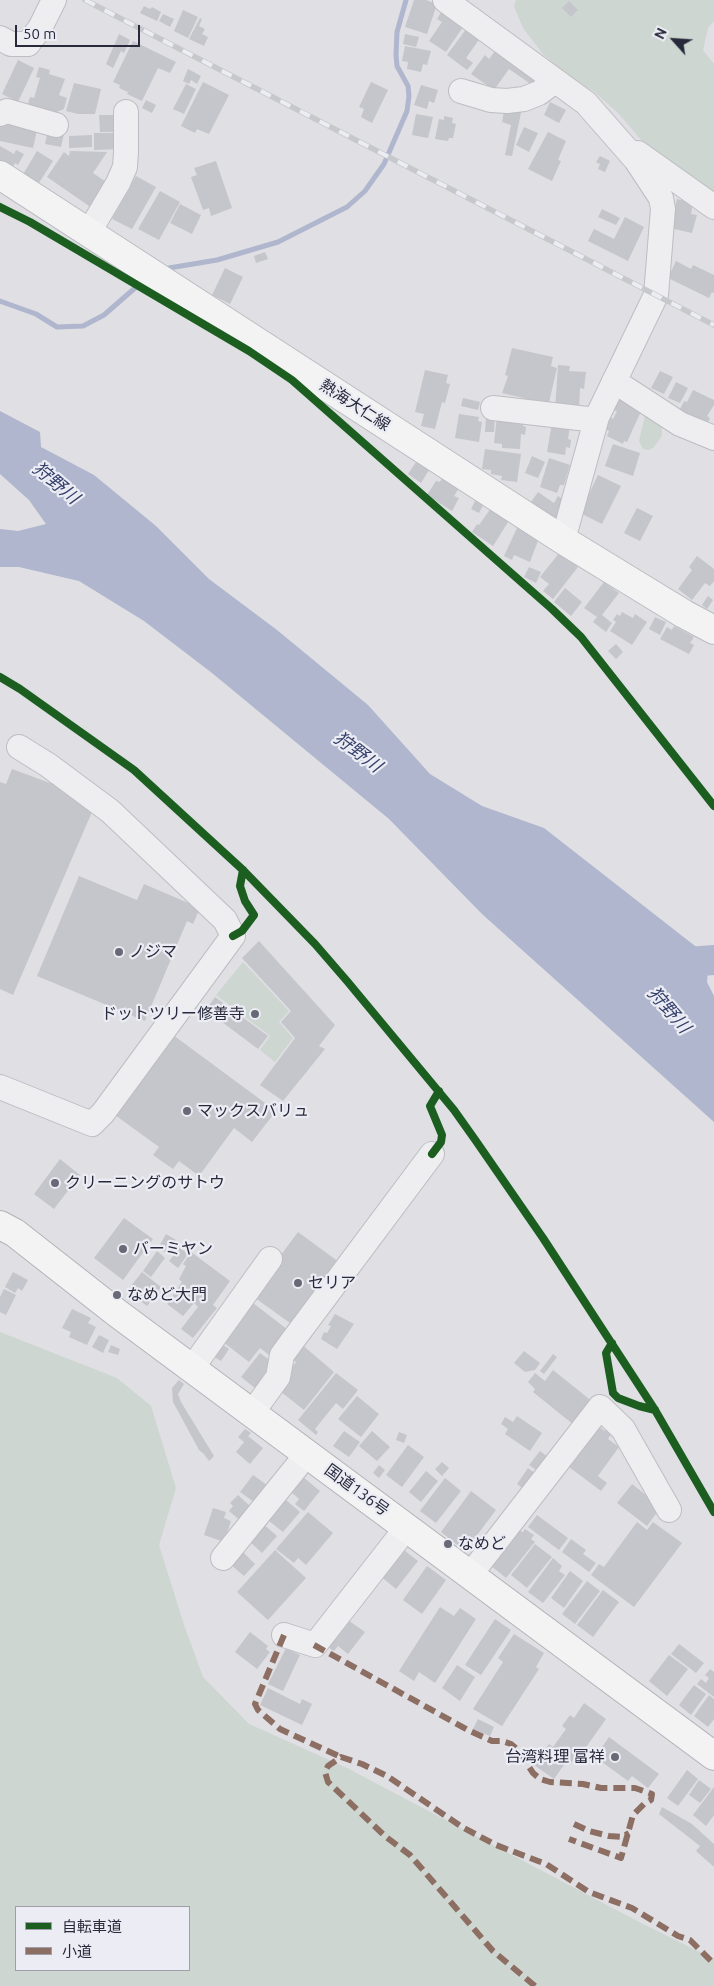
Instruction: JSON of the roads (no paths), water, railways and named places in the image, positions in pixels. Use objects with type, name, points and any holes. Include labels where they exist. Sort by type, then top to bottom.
[{"type":"main road","name":"熱海大仁線","points":[[0,175],[563,540],[684,614],[714,630]]},
{"type":"main road","name":"国道136号","points":[[0,1225],[15,1233],[116,1313],[714,1756]]},
{"type":"street","points":[[0,38],[11,44],[28,44],[40,28],[54,0]]},
{"type":"street","points":[[450,2],[586,103],[626,147],[662,198],[663,209],[656,296],[596,420],[563,540]]},
{"type":"street","points":[[461,91],[491,100],[507,101],[524,99],[539,93],[556,81]]},
{"type":"street","points":[[0,114],[7,111],[56,125]]},
{"type":"street","points":[[89,232],[118,183],[124,167],[126,112]]},
{"type":"street","points":[[626,147],[645,157],[714,207]]},
{"type":"street","points":[[614,381],[680,424],[714,438]]},
{"type":"street","points":[[492,408],[596,420]]},
{"type":"street","points":[[0,1087],[92,1124],[103,1113],[233,936],[225,920],[110,811],[48,765],[19,747]]},
{"type":"street","points":[[252,1413],[278,1377],[282,1355],[432,1154]]},
{"type":"street","points":[[192,1368],[270,1259]]},
{"type":"street","points":[[470,1575],[600,1407],[623,1429],[669,1510]]},
{"type":"street","points":[[223,1558],[307,1454]]},
{"type":"street","points":[[284,1635],[314,1645],[406,1527]]},
{"type":"water","name":"狩野川","points":[[0,411],[40,432],[41,447],[94,475],[156,526],[209,579],[277,630],[368,705],[430,774],[482,806],[544,828],[704,953],[708,969],[707,982],[714,996],[714,1122],[482,914],[389,819],[212,673],[144,621],[79,581],[19,567],[0,567],[0,529],[18,531],[46,524],[29,500],[0,474]]},
{"type":"waterway","points":[[163,271],[169,268],[217,260],[278,242],[347,207],[365,191],[384,164],[407,111],[408,86],[397,66],[396,55],[397,32],[406,0]]},
{"type":"waterway","points":[[0,301],[36,314],[57,327],[83,326],[104,315],[135,288],[147,281]]},
{"type":"waterway","points":[[665,964],[714,960]]},
{"type":"railway","points":[[85,0],[714,325]]},
{"type":"place","name":"ノジマ","points":[[119,952]]},
{"type":"place","name":"ドットツリー修善寺","points":[[255,1014]]},
{"type":"place","name":"マックスバリュ","points":[[187,1111]]},
{"type":"place","name":"クリーニングのサトウ","points":[[55,1183]]},
{"type":"place","name":"バーミヤン","points":[[123,1249]]},
{"type":"place","name":"セリア","points":[[298,1283]]},
{"type":"place","name":"なめど大門","points":[[117,1295]]},
{"type":"place","name":"なめど","points":[[448,1544]]},
{"type":"place","name":"台湾料理 富祥","points":[[615,1757]]}]
